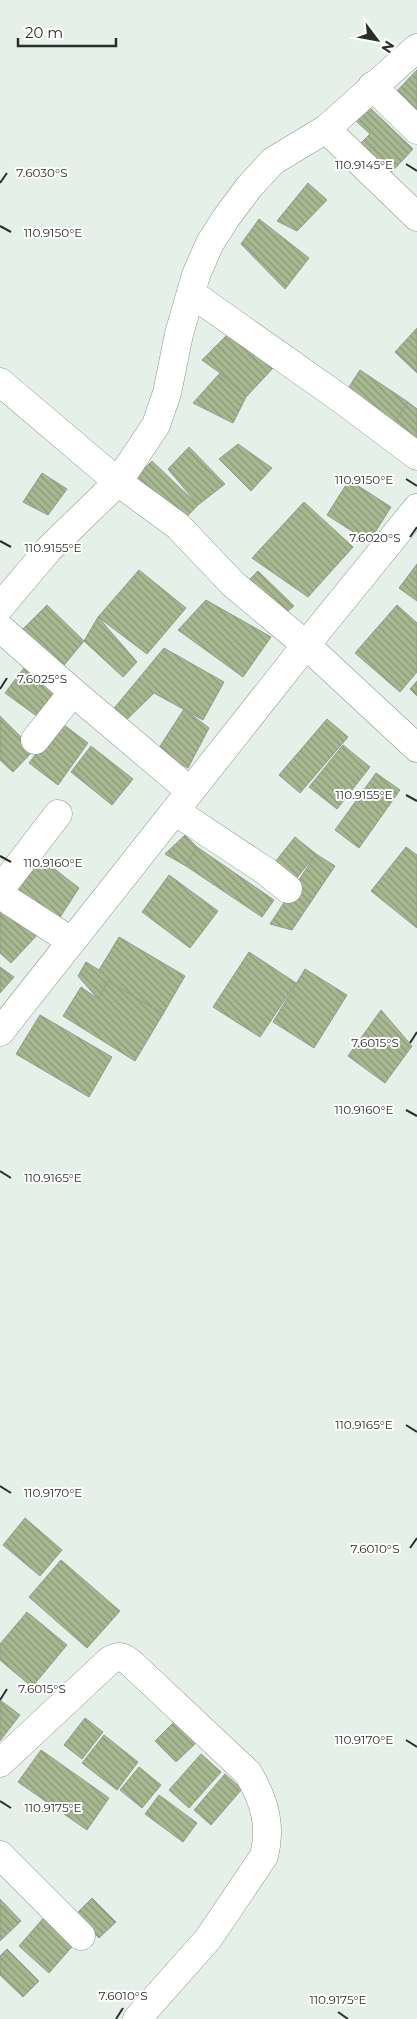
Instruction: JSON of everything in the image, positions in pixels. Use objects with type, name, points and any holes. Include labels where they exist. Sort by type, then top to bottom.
[{"type":"street","points":[[0,607],[50,549],[118,482],[156,425],[167,393],[179,334],[196,275],[210,243],[249,188],[273,161],[326,129],[372,86],[417,48]]},
{"type":"street","points":[[372,86],[417,130]]},
{"type":"street","points":[[326,129],[417,217]]},
{"type":"street","points":[[190,293],[417,456]]},
{"type":"street","points":[[0,382],[118,482],[178,526],[233,584],[306,645],[417,748]]},
{"type":"street","points":[[0,1032],[306,645],[417,508]]},
{"type":"street","points":[[0,628],[73,692],[182,801],[288,889]]},
{"type":"street","points":[[35,740],[73,692]]},
{"type":"street","points":[[58,814],[2,887],[1,894],[71,941]]},
{"type":"street","points":[[0,1763],[109,1661],[115,1656],[121,1656],[132,1664],[248,1773],[260,1794],[268,1831],[268,1842],[264,1856],[208,1939],[137,2019]]},
{"type":"street","points":[[0,1855],[81,1936]]},
{"type":"building","points":[[417,70],[417,120],[392,96]]},
{"type":"building","points":[[367,105],[413,149],[387,177],[356,148],[370,134],[354,119]]},
{"type":"building","points":[[308,183],[327,200],[297,231],[277,221]]},
{"type":"building","points":[[259,219],[309,258],[285,289],[241,244]]},
{"type":"building","points":[[417,328],[417,373],[395,352]]},
{"type":"building","points":[[228,334],[275,366],[246,397],[220,373],[202,360]]},
{"type":"building","points":[[360,370],[408,402],[389,431],[341,399]]},
{"type":"building","points":[[220,373],[246,397],[233,423],[193,403]]},
{"type":"building","points":[[408,402],[417,409],[417,449],[389,431]]},
{"type":"building","points":[[238,444],[272,468],[251,491],[219,459]]},
{"type":"building","points":[[189,447],[225,484],[198,505],[168,469]]},
{"type":"building","points":[[152,461],[198,505],[178,526],[132,481]]},
{"type":"building","points":[[42,473],[67,489],[48,515],[23,502]]},
{"type":"building","points":[[349,480],[391,507],[369,542],[327,515]]},
{"type":"building","points":[[304,502],[353,547],[308,597],[252,558]]},
{"type":"building","points":[[417,564],[417,601],[399,588]]},
{"type":"building","points":[[139,570],[186,608],[147,654],[98,617]]},
{"type":"building","points":[[258,571],[294,606],[267,628],[237,592]]},
{"type":"building","points":[[206,600],[271,637],[243,677],[178,630]]},
{"type":"building","points":[[47,605],[84,641],[55,676],[13,639]]},
{"type":"building","points":[[397,605],[417,623],[417,672],[400,692],[355,653]]},
{"type":"building","points":[[98,617],[137,662],[123,677],[84,641]]},
{"type":"building","points":[[164,648],[224,682],[203,720],[154,693],[117,729],[111,712]]},
{"type":"building","points":[[24,668],[58,694],[38,717],[5,693]]},
{"type":"building","points":[[417,681],[417,696],[410,689]]},
{"type":"building","points":[[184,709],[209,728],[188,768],[157,751]]},
{"type":"building","points":[[0,716],[34,750],[13,772],[0,760]]},
{"type":"building","points":[[327,719],[348,737],[300,793],[279,775]]},
{"type":"building","points":[[60,722],[88,743],[58,785],[29,763]]},
{"type":"building","points":[[343,745],[370,767],[337,809],[309,787]]},
{"type":"building","points":[[91,746],[133,779],[112,805],[71,772]]},
{"type":"building","points":[[376,773],[400,790],[359,848],[335,830]]},
{"type":"building","points":[[185,835],[197,847],[186,866],[165,854]]},
{"type":"building","points":[[295,837],[316,854],[288,889],[267,872]]},
{"type":"building","points":[[197,847],[274,900],[262,917],[186,866]]},
{"type":"building","points":[[406,847],[417,855],[417,928],[371,891]]},
{"type":"building","points":[[316,854],[335,866],[292,930],[270,924]]},
{"type":"building","points":[[38,856],[79,888],[55,925],[1,889]]},
{"type":"building","points":[[169,875],[218,911],[190,948],[142,912]]},
{"type":"building","points":[[0,897],[39,933],[11,963],[0,953]]},
{"type":"building","points":[[119,937],[185,976],[163,1014],[108,981],[98,999],[78,976],[86,962],[99,970]]},
{"type":"building","points":[[249,952],[296,983],[260,1037],[213,1007]]},
{"type":"building","points":[[0,967],[14,977],[0,993]]},
{"type":"building","points":[[305,969],[347,995],[314,1048],[273,1022]]},
{"type":"building","points":[[108,981],[163,1014],[135,1061],[63,1016],[81,987],[98,999]]},
{"type":"building","points":[[381,1010],[412,1046],[385,1083],[348,1056]]},
{"type":"building","points":[[40,1015],[112,1057],[89,1097],[16,1054]]},
{"type":"building","points":[[25,1518],[62,1550],[40,1576],[3,1545]]},
{"type":"building","points":[[61,1560],[120,1611],[87,1648],[29,1597]]},
{"type":"building","points":[[27,1612],[67,1645],[32,1687],[0,1660],[0,1644]]},
{"type":"building","points":[[0,1700],[20,1715],[0,1741]]},
{"type":"building","points":[[85,1718],[103,1732],[82,1759],[64,1745]]},
{"type":"building","points":[[175,1721],[196,1743],[176,1762],[155,1741]]},
{"type":"building","points":[[104,1735],[138,1762],[117,1790],[82,1763]]},
{"type":"building","points":[[41,1750],[109,1798],[87,1830],[18,1782]]},
{"type":"building","points":[[201,1754],[221,1772],[189,1808],[169,1790]]},
{"type":"building","points":[[139,1767],[161,1785],[142,1808],[120,1790]]},
{"type":"building","points":[[225,1774],[242,1789],[211,1825],[194,1810]]},
{"type":"building","points":[[159,1795],[197,1823],[183,1842],[145,1814]]},
{"type":"building","points":[[92,1898],[116,1922],[99,1938],[76,1914]]},
{"type":"building","points":[[0,1899],[21,1921],[0,1941]]},
{"type":"building","points":[[47,1914],[77,1941],[49,1973],[19,1946]]},
{"type":"building","points":[[7,1949],[39,1981],[23,1997],[0,1975],[0,1956]]}]
